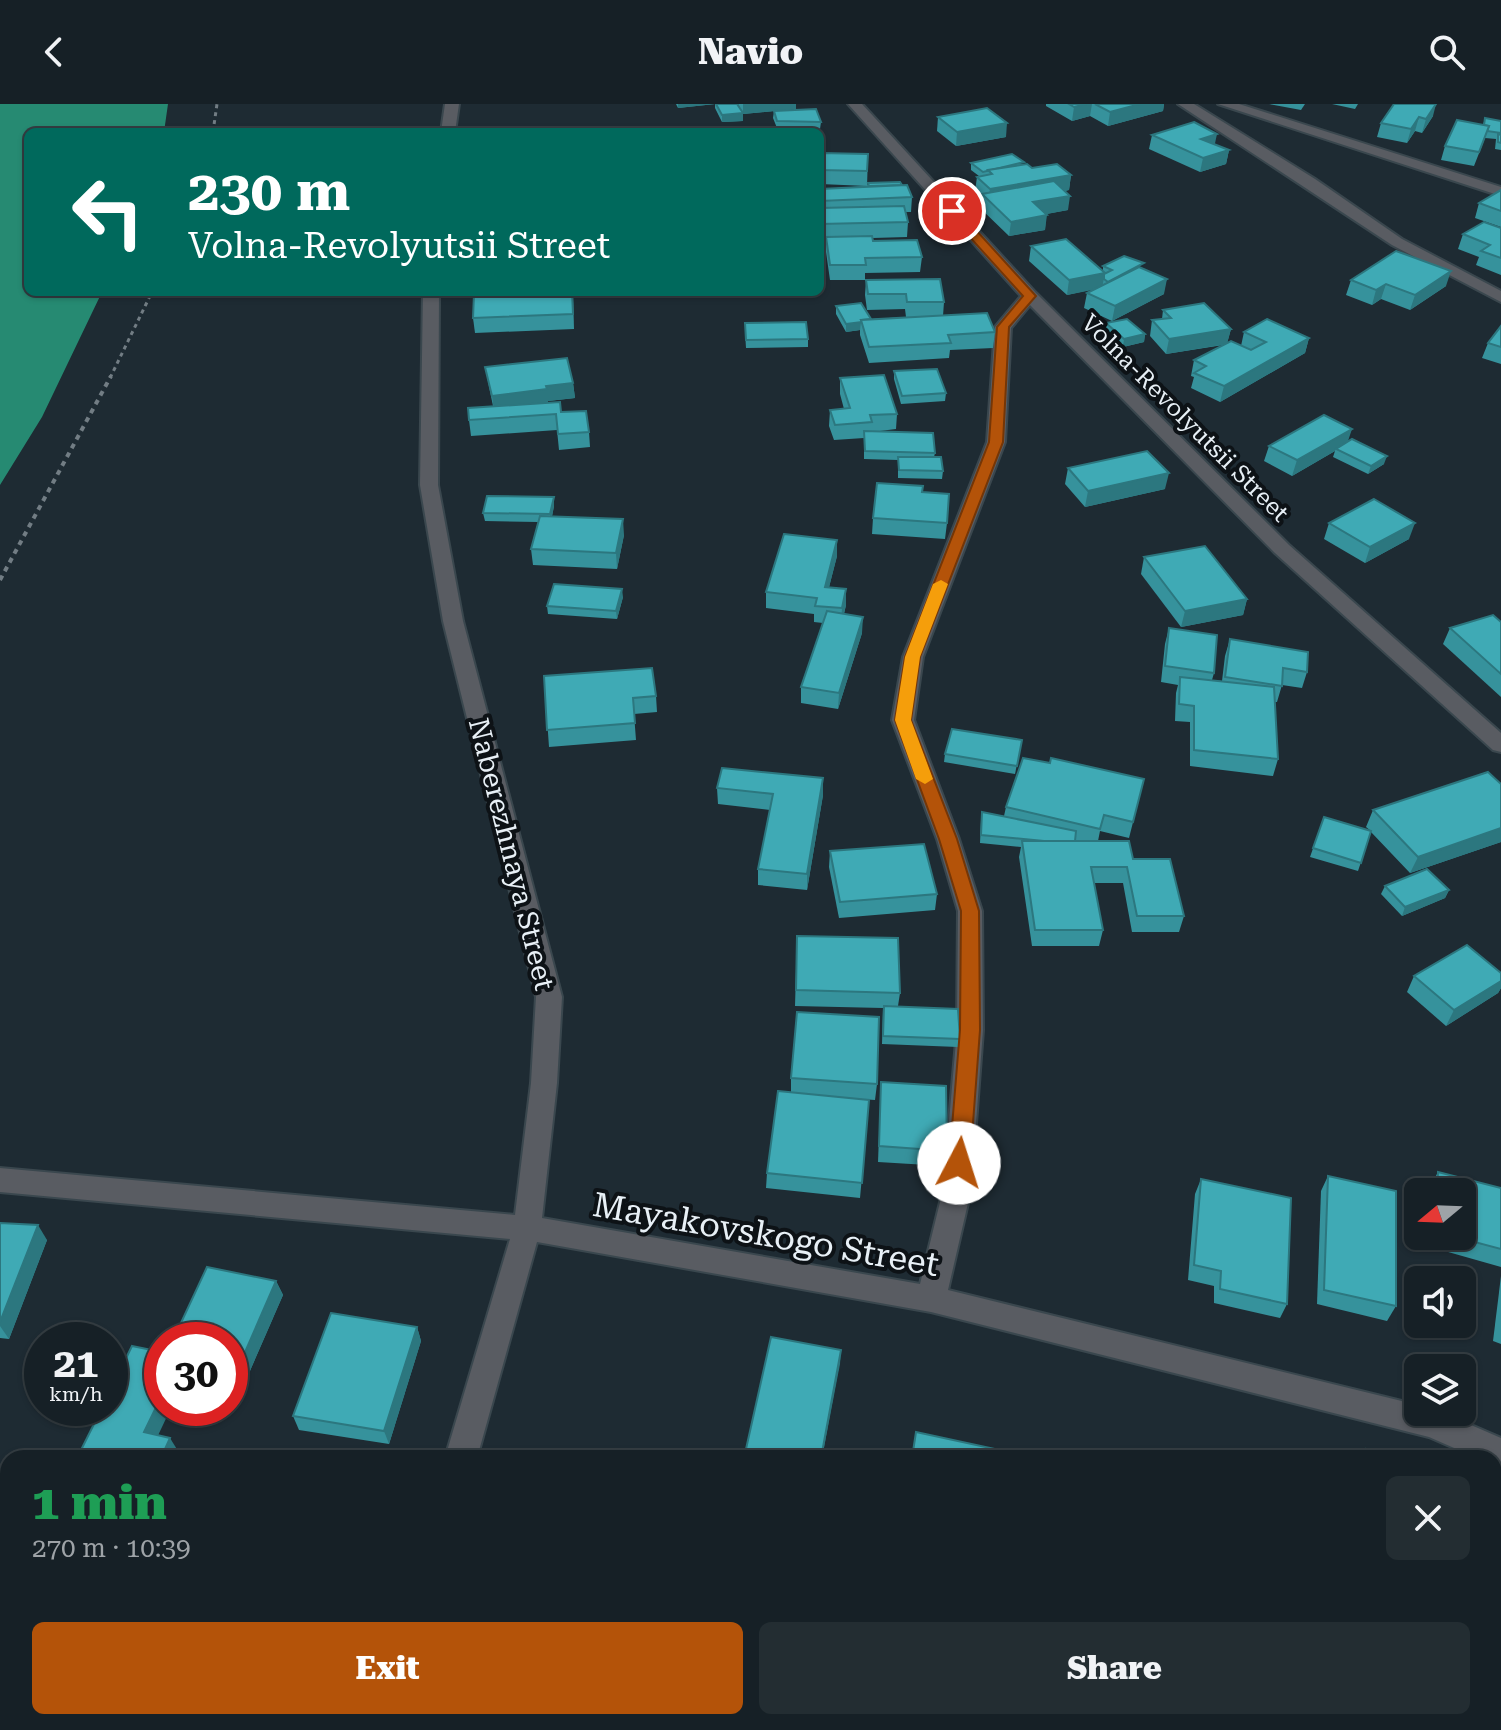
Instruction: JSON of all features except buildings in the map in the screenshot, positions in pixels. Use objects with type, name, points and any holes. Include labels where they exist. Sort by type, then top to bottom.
[{"type":"street","points":[[449,128],[452,104]]},
{"type":"street","name":"Volna-Revolyutsii Street","points":[[855,104],[1030,296],[1282,549],[1501,745]]},
{"type":"street","points":[[1185,104],[1397,242],[1501,297]]},
{"type":"street","points":[[1225,104],[1501,192]]},
{"type":"street","points":[[1238,137],[1238,129],[1248,124],[1284,123]]},
{"type":"street","name":"Naberezhnaya Street","points":[[431,296],[429,485],[453,621],[549,997],[544,1083],[527,1228],[463,1450]]},
{"type":"street","points":[[931,1299],[957,1190],[970,1030],[970,911],[948,839],[903,720],[913,657],[996,442],[1003,327],[1030,296]]},
{"type":"street","name":"Mayakovskogo Street","points":[[0,1180],[527,1228],[931,1299],[1432,1423],[1494,1450]]},
{"type":"path","points":[[214,128],[217,104]]},
{"type":"path","points":[[0,580],[98,401],[150,296]]},
{"type":"shaded area","points":[[0,104],[168,104],[165,128],[24,128],[24,296],[100,296],[42,417],[0,485]]},
{"type":"slow traffic","points":[[925,779],[903,720],[913,657],[941,584]]},
{"type":"route","points":[[952,211],[1030,296],[1003,327],[996,442],[913,657],[903,720],[948,839],[970,911],[970,1030],[959,1163]]}]
